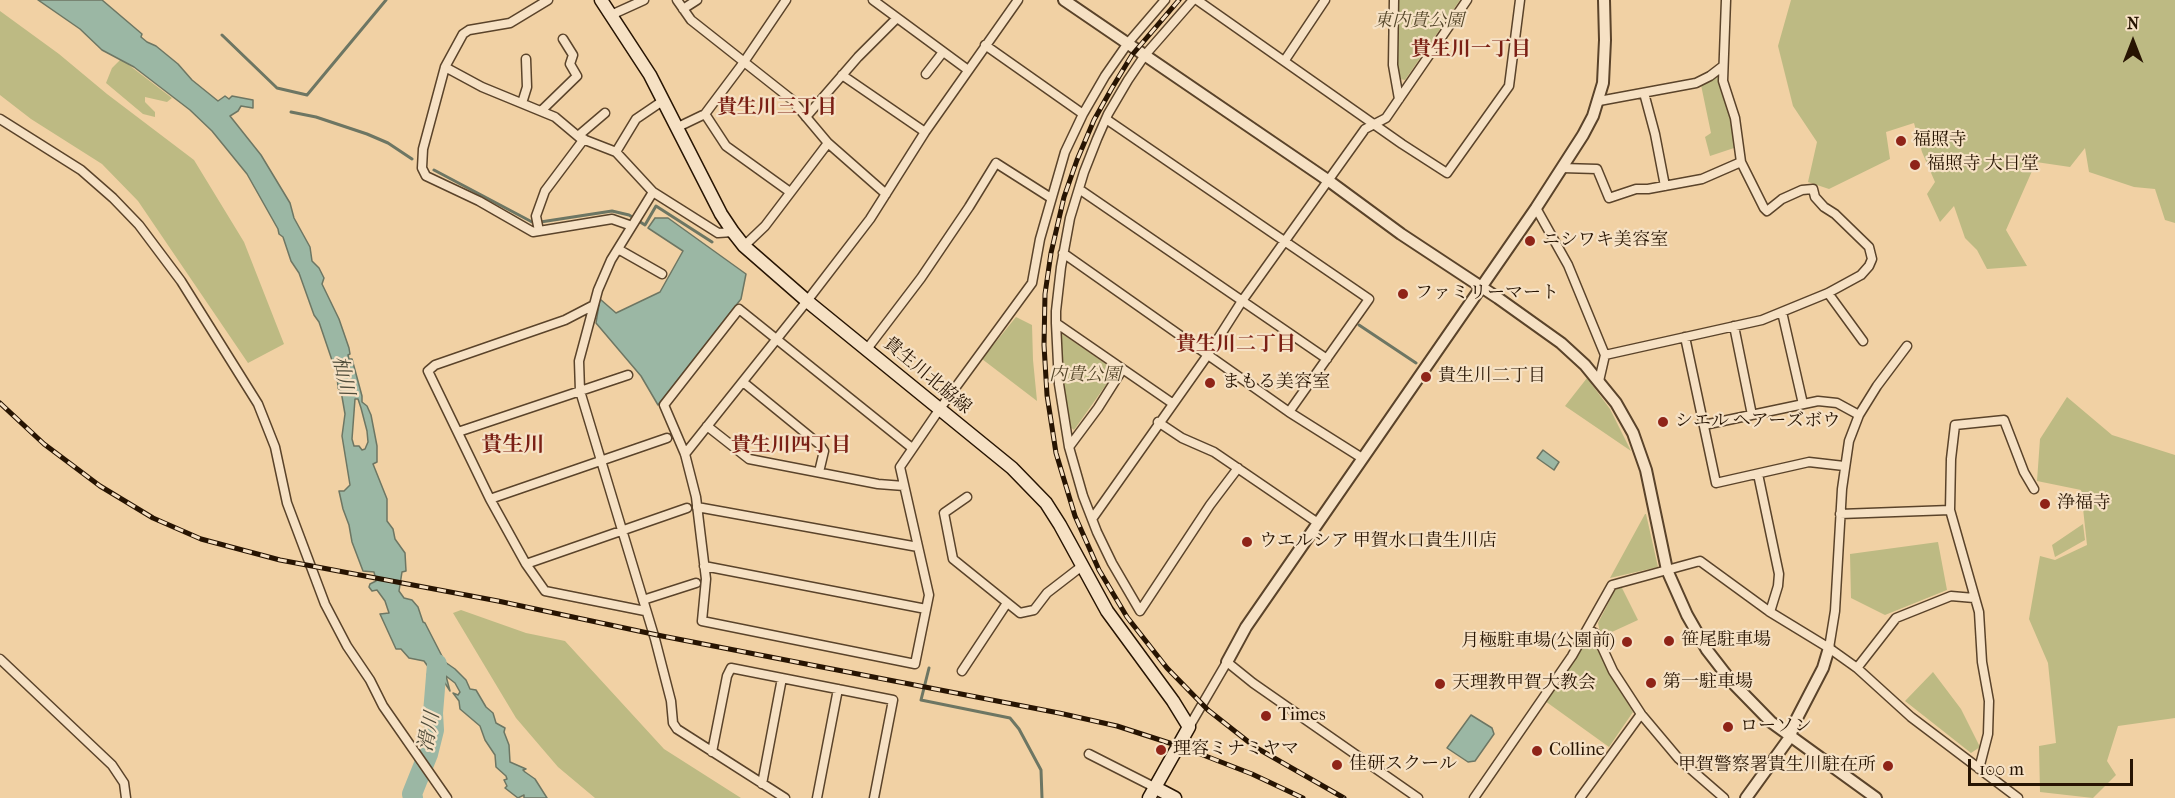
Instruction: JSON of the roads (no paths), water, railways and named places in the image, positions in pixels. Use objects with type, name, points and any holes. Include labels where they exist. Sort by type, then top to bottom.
[{"type":"main road","name":"貴生川北脇線","points":[[601,0],[664,100],[699,172],[733,232],[744,246],[807,301],[1034,488],[1060,525],[1107,610],[1189,726]]},
{"type":"main road","points":[[1176,798],[1153,793],[1189,726]]},
{"type":"street","points":[[548,0],[510,23],[469,30],[463,34],[445,67],[421,157],[422,168],[426,176],[479,201],[533,232],[612,219],[634,221]]},
{"type":"street","points":[[612,15],[644,0]]},
{"type":"street","points":[[677,0],[691,20],[791,99],[828,143],[886,194]]},
{"type":"street","points":[[683,9],[697,0]]},
{"type":"street","points":[[678,126],[705,114],[786,0]]},
{"type":"street","points":[[873,0],[896,19],[969,70]]},
{"type":"street","points":[[685,454],[870,219],[925,132],[1018,0]]},
{"type":"street","points":[[1064,0],[1561,343],[1599,381],[1624,417],[1642,456],[1667,570],[1687,615],[1707,650],[1731,681],[1765,717],[1876,798]]},
{"type":"street","points":[[912,448],[739,309],[664,405],[685,454],[697,507],[706,579],[702,621],[915,664],[929,595],[900,467],[1032,282],[1040,239],[1065,152],[1105,76],[1128,43],[1165,0]]},
{"type":"street","points":[[1238,468],[1210,505],[1140,611],[1112,563],[1083,496],[1069,447],[1059,384],[1056,323],[1063,253],[1079,189],[1106,119],[1128,80],[1145,56],[1195,0],[1447,172],[1509,86],[1520,0]]},
{"type":"street","points":[[1285,60],[1325,0]]},
{"type":"street","points":[[1394,0],[1393,65],[1399,99]]},
{"type":"street","points":[[1092,519],[1158,422],[1207,356],[1242,301],[1365,129],[1386,118],[1467,0]]},
{"type":"street","points":[[1189,726],[1246,627],[1536,208],[1583,135],[1599,101],[1603,83],[1604,0]]},
{"type":"street","points":[[1605,355],[1762,320],[1828,293],[1861,275],[1872,259],[1869,247],[1835,214],[1824,207],[1815,197],[1813,189],[1802,190],[1782,199],[1767,212],[1741,162],[1735,118],[1723,81],[1726,0]]},
{"type":"street","points":[[806,117],[896,19]]},
{"type":"street","points":[[541,111],[577,76],[570,64],[573,55],[563,39]]},
{"type":"street","points":[[985,45],[1083,114]]},
{"type":"street","points":[[926,74],[943,52]]},
{"type":"street","points":[[522,103],[527,87],[526,59]]},
{"type":"street","points":[[1599,101],[1696,83],[1723,66]]},
{"type":"street","points":[[445,67],[482,87],[555,117],[581,138],[616,152],[653,192],[718,233],[733,232]]},
{"type":"street","points":[[843,75],[925,132]]},
{"type":"street","points":[[1644,93],[1665,186]]},
{"type":"street","points":[[616,152],[636,119],[664,100]]},
{"type":"street","points":[[539,231],[536,216],[545,191],[581,138],[606,113]]},
{"type":"street","points":[[705,114],[726,146],[790,192]]},
{"type":"street","points":[[1106,119],[1369,299],[1289,412]]},
{"type":"street","points":[[2,121],[81,170],[113,198],[139,225],[181,281],[258,404],[275,447],[287,503],[325,604],[383,706],[447,798]]},
{"type":"street","points":[[744,246],[765,225],[828,143]]},
{"type":"street","points":[[867,349],[921,278],[996,162],[1051,198]]},
{"type":"street","points":[[1562,168],[1597,169],[1609,198],[1636,189],[1702,179],[1741,162]]},
{"type":"street","points":[[1079,189],[1327,359]]},
{"type":"street","points":[[653,192],[605,272],[592,306],[579,361],[580,391],[655,639],[671,701],[673,723],[677,729],[785,798]]},
{"type":"street","points":[[1536,208],[1568,265],[1605,355],[1599,381]]},
{"type":"street","points":[[618,249],[662,274]]},
{"type":"street","points":[[1063,253],[1207,356],[1362,458]]},
{"type":"street","points":[[1828,293],[1863,341]]},
{"type":"street","points":[[592,306],[565,320],[435,365],[428,370],[490,500],[526,564],[545,591],[645,611]]},
{"type":"street","points":[[1782,312],[1803,404]]},
{"type":"street","points":[[1056,323],[1172,403]]},
{"type":"street","points":[[1734,326],[1752,416]]},
{"type":"street","points":[[1685,337],[1716,483],[1809,462],[1844,466]]},
{"type":"street","points":[[1746,798],[1790,737],[1795,722],[1823,668],[1829,648],[1834,610],[1844,466],[1849,441],[1859,415],[1907,346]]},
{"type":"street","points":[[1069,447],[1122,370]]},
{"type":"street","points":[[458,432],[628,375]]},
{"type":"street","points":[[743,382],[819,444],[824,451],[819,472]]},
{"type":"street","points":[[1704,425],[1827,401],[1837,403],[1859,415]]},
{"type":"street","points":[[1979,769],[1989,734],[1990,714],[1982,662],[1979,612],[1950,510],[1951,459],[1955,425],[2004,420],[2024,472],[2034,489]]},
{"type":"street","points":[[1158,422],[1182,438],[1214,452],[1318,523]]},
{"type":"street","points":[[707,426],[749,459],[878,484],[904,486]]},
{"type":"street","points":[[490,500],[667,438]]},
{"type":"street","points":[[1758,474],[1779,574],[1770,612]]},
{"type":"street","points":[[967,497],[944,513],[953,559],[1020,614],[1034,610],[1047,593],[1082,566]]},
{"type":"street","points":[[697,507],[918,547]]},
{"type":"street","points":[[526,564],[687,508]]},
{"type":"street","points":[[1840,514],[1950,510]]},
{"type":"street","points":[[1474,798],[1572,656],[1612,585],[1700,561],[1770,612],[1857,668],[1911,717],[2018,798]]},
{"type":"street","points":[[704,566],[926,609]]},
{"type":"street","points":[[643,600],[696,583]]},
{"type":"street","points":[[1857,668],[1896,618],[1951,596],[1974,598]]},
{"type":"street","points":[[962,671],[1007,603]]},
{"type":"street","points":[[1588,629],[1596,634],[1613,671],[1641,714],[1678,758],[1724,798]]},
{"type":"street","points":[[0,659],[112,765],[124,783],[126,798]]},
{"type":"street","points":[[1227,662],[1253,683],[1418,798]]},
{"type":"street","points":[[712,752],[727,676],[731,668],[893,700],[874,798]]},
{"type":"street","points":[[762,783],[783,678]]},
{"type":"street","points":[[817,798],[838,689]]},
{"type":"street","points":[[1580,798],[1641,714]]},
{"type":"street","points":[[1089,754],[1153,793]]},
{"type":"water","name":"杣川","points":[[38,0],[102,0],[142,34],[141,37],[178,64],[192,80],[218,101],[225,96],[229,99],[232,96],[253,100],[253,108],[241,106],[230,116],[261,155],[290,203],[294,218],[310,247],[312,261],[324,278],[322,284],[339,319],[349,348],[350,354],[348,355],[349,359],[352,359],[362,402],[367,406],[371,415],[377,446],[377,462],[373,464],[387,499],[387,521],[393,529],[395,539],[405,553],[406,571],[402,572],[399,591],[404,598],[412,600],[418,607],[423,622],[445,662],[466,680],[470,689],[476,690],[486,707],[493,713],[496,723],[505,728],[510,762],[526,769],[523,770],[535,779],[547,798],[524,798],[524,795],[518,798],[505,788],[507,786],[504,780],[507,779],[506,776],[496,767],[495,755],[485,740],[480,726],[460,709],[459,701],[453,693],[458,695],[460,692],[455,683],[446,676],[450,691],[441,677],[427,676],[429,668],[424,661],[409,658],[401,649],[396,649],[380,614],[389,613],[385,601],[377,590],[372,591],[369,587],[376,581],[374,572],[363,571],[352,542],[339,491],[344,491],[350,485],[342,436],[345,414],[337,375],[319,322],[314,315],[299,273],[291,261],[283,237],[279,234],[247,174],[212,131],[190,110],[134,67],[102,50],[80,29]],"holes":[[[355,399],[358,399],[368,442],[362,450],[359,446],[354,446],[352,439]]]},
{"type":"water","points":[[655,218],[668,218],[746,274],[741,299],[658,405],[641,376],[596,323],[600,299],[616,313],[660,292],[683,251],[648,228]]},
{"type":"water","points":[[1543,450],[1559,462],[1554,470],[1537,458]]},
{"type":"water","points":[[1471,715],[1492,728],[1494,734],[1475,761],[1468,762],[1447,748]]},
{"type":"waterway","points":[[222,35],[277,88],[307,95],[386,0]]},
{"type":"waterway","points":[[291,112],[316,117],[367,134],[388,143],[412,159]]},
{"type":"waterway","points":[[434,170],[534,223],[612,211],[629,215],[645,225],[656,206],[712,242]]},
{"type":"waterway","points":[[1359,325],[1416,363]]},
{"type":"waterway","name":"滑川","points":[[413,798],[412,794],[428,754],[434,730],[437,664]]},
{"type":"waterway","points":[[929,668],[921,700],[1010,718],[1019,729],[1041,770],[1042,798]]},
{"type":"railway","points":[[1179,0],[1132,55],[1112,88],[1094,120],[1064,197],[1051,253],[1045,294],[1044,345],[1047,395],[1056,453],[1075,516],[1099,570],[1127,617],[1167,668],[1208,710],[1255,747],[1344,798]]},
{"type":"railway","points":[[0,403],[44,444],[100,486],[153,518],[201,539],[280,560],[498,601],[662,636],[1117,726],[1185,748],[1252,774],[1303,798]]},
{"type":"place","name":"福照寺","points":[[1901,141]]},
{"type":"place","name":"福照寺 大日堂","points":[[1915,165]]},
{"type":"place","name":"ニシワキ美容室","points":[[1530,241]]},
{"type":"place","name":"ファミリーマート","points":[[1403,294]]},
{"type":"place","name":"貴生川二丁目","points":[[1426,377]]},
{"type":"place","name":"まもる美容室","points":[[1210,383]]},
{"type":"place","name":"シエル ヘアーズボウ","points":[[1663,422]]},
{"type":"place","name":"浄福寺","points":[[2045,504]]},
{"type":"place","name":"ウエルシア 甲賀水口貴生川店","points":[[1247,542]]},
{"type":"place","name":"笹尾駐車場","points":[[1669,641]]},
{"type":"place","name":"月極駐車場(公園前)","points":[[1627,642]]},
{"type":"place","name":"第一駐車場","points":[[1651,683]]},
{"type":"place","name":"天理教甲賀大教会","points":[[1440,684]]},
{"type":"place","name":"Times","points":[[1266,716]]},
{"type":"place","name":"ローソン","points":[[1728,727]]},
{"type":"place","name":"理容ミナミヤマ","points":[[1161,750]]},
{"type":"place","name":"Colline","points":[[1537,751]]},
{"type":"place","name":"佳研スクール","points":[[1337,765]]},
{"type":"place","name":"甲賀警察署貴生川駐在所","points":[[1888,766]]},
{"type":"district","name":"貴生川一丁目","points":[[1471,50]]},
{"type":"district","name":"貴生川三丁目","points":[[777,108]]},
{"type":"district","name":"貴生川二丁目","points":[[1236,345]]},
{"type":"district","name":"貴生川","points":[[513,446]]},
{"type":"district","name":"貴生川四丁目","points":[[791,446]]},
{"type":"park label","name":"東内貴公園","points":[[1419,22]]},
{"type":"park label","name":"内貴公園","points":[[1085,376]]}]
